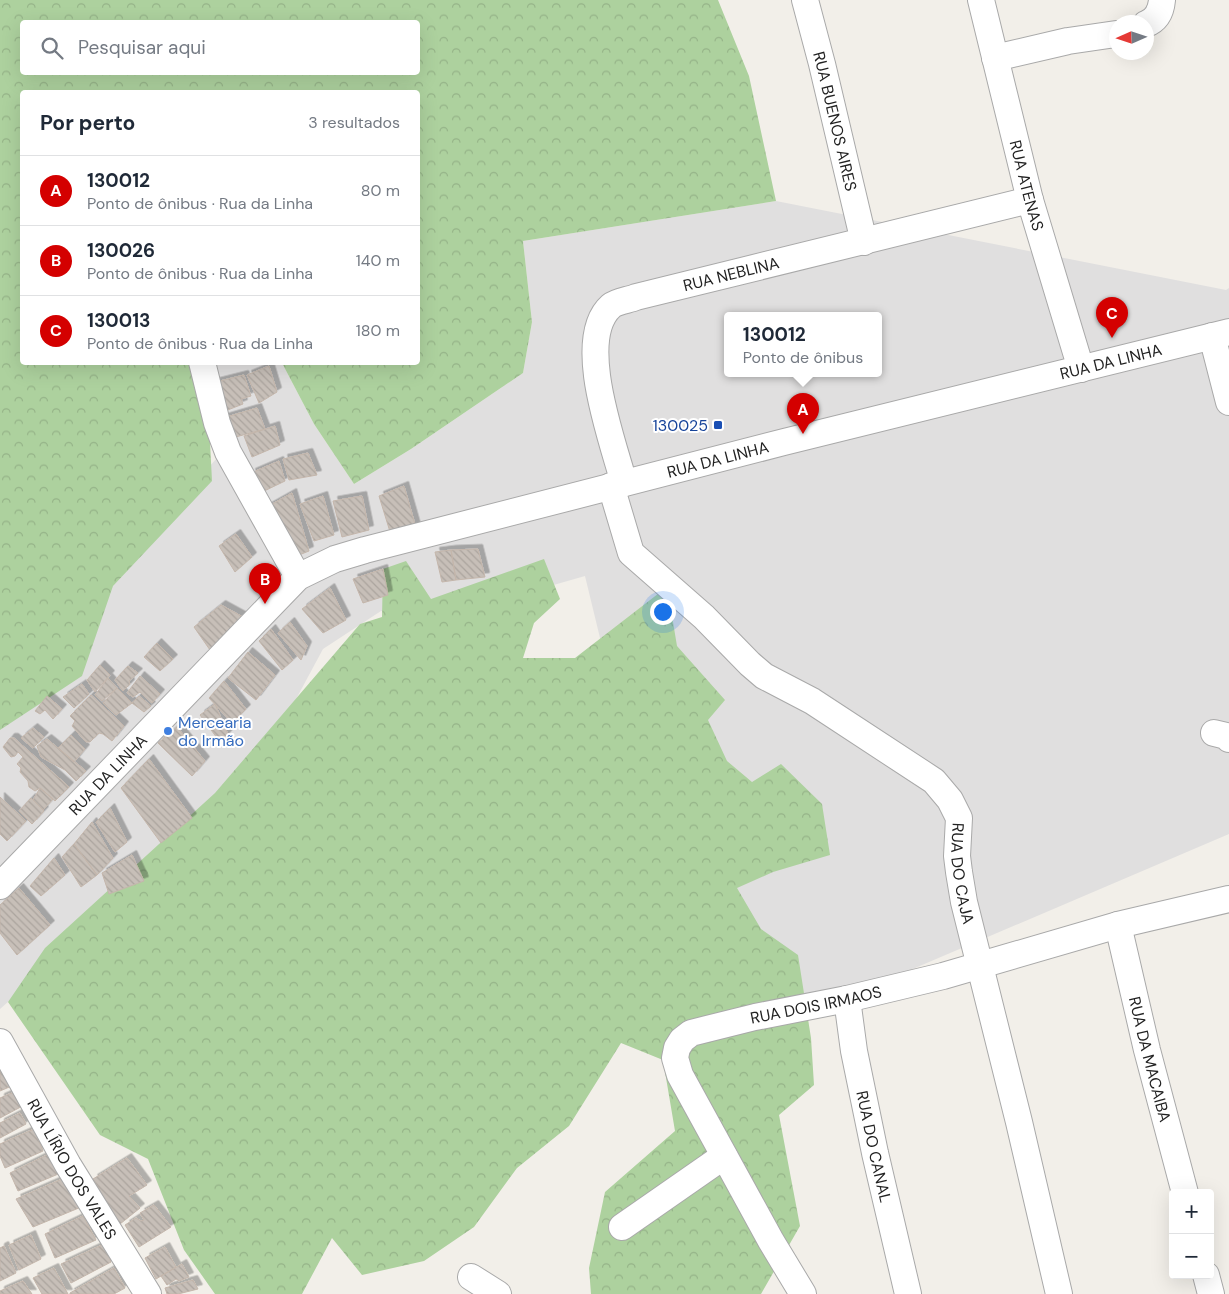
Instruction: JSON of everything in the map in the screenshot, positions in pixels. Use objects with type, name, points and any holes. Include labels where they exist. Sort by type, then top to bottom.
[{"type":"street","name":"RUA BUENOS AIRES","points":[[805,0],[864,242]]},
{"type":"street","name":"RUA ATENAS","points":[[981,0],[1030,200],[1081,368]]},
{"type":"street","points":[[1154,19],[1161,10],[1162,0]]},
{"type":"street","points":[[996,58],[1060,43],[1109,35]]},
{"type":"street","name":"RUA NEBLINA","points":[[618,484],[597,384],[595,349],[601,320],[612,305],[636,297],[1030,200]]},
{"type":"street","points":[[1220,334],[1229,402]]},
{"type":"street","name":"RUA DA LINHA","points":[[0,886],[298,577],[335,559],[618,484],[1220,334]]},
{"type":"street","points":[[203,365],[217,423],[228,452],[298,577]]},
{"type":"street","name":"RUA DO CAJA","points":[[618,484],[632,554],[704,617],[764,676],[812,701],[875,744],[915,768],[934,781],[950,800],[959,818],[958,872],[1059,1294]]},
{"type":"street","name":"RUA DOIS IRMAOS","points":[[803,1294],[770,1241],[680,1075],[675,1058],[677,1048],[682,1040],[692,1034],[755,1017],[847,998],[980,966],[1118,925],[1229,899]]},
{"type":"street","name":"RUA DA MACAIBA","points":[[1118,925],[1147,1050],[1184,1189]]},
{"type":"street","name":"RUA DO CANAL","points":[[847,998],[856,1060],[877,1162],[908,1294]]},
{"type":"street","name":"RUA LÍRIO DOS VALES","points":[[0,1042],[68,1165],[148,1294]]},
{"type":"street","points":[[622,1227],[724,1156]]},
{"type":"street","points":[[471,1277],[498,1294]]},
{"type":"street","points":[[1207,1279],[1211,1294]]},
{"type":"shaded area","points":[[776,201],[1226,290],[1229,288],[1229,834],[702,1059],[585,576],[484,605],[381,611],[323,649],[295,701],[222,812],[0,1009],[0,728],[106,586],[216,459],[204,365],[283,365],[314,424],[354,484],[411,449],[523,373],[532,322],[523,241]]},
{"type":"green space","points":[[0,0],[718,0],[749,76],[776,201],[523,241],[532,322],[523,373],[411,449],[354,484],[314,424],[283,365],[420,365],[420,90],[20,90],[20,365],[206,365],[212,481],[113,586],[82,676],[0,730]]},
{"type":"green space","points":[[544,559],[560,599],[534,623],[523,658],[575,658],[663,590],[672,616],[677,646],[725,700],[708,720],[727,761],[752,782],[781,764],[822,804],[830,855],[773,872],[737,888],[761,929],[798,955],[811,1038],[814,1085],[779,1115],[800,1226],[761,1294],[591,1294],[589,1268],[605,1192],[675,1131],[663,1060],[621,1043],[569,1126],[517,1168],[474,1227],[424,1261],[362,1275],[332,1238],[302,1294],[215,1294],[184,1250],[148,1159],[100,1135],[8,1002],[45,948],[215,793],[360,624],[382,617],[383,569],[406,561],[431,599]]},
{"type":"building","points":[[269,366],[277,392],[259,403],[247,375]]},
{"type":"building","points":[[244,375],[251,396],[241,399],[243,404],[220,413],[212,383]]},
{"type":"building","points":[[257,408],[265,429],[232,438],[223,418]]},
{"type":"building","points":[[275,426],[280,445],[252,457],[244,436]]},
{"type":"building","points":[[308,453],[317,475],[289,480],[283,459]]},
{"type":"building","points":[[279,461],[285,481],[258,494],[251,473]]},
{"type":"building","points":[[404,486],[416,528],[391,535],[379,496]]},
{"type":"building","points":[[292,493],[309,551],[289,559],[267,507]]},
{"type":"building","points":[[323,496],[334,535],[314,541],[300,504]]},
{"type":"building","points":[[362,496],[369,530],[342,537],[333,501]]},
{"type":"building","points":[[236,534],[252,557],[235,572],[219,546]]},
{"type":"building","points":[[478,549],[485,577],[456,580],[451,550]]},
{"type":"building","points":[[451,550],[456,580],[442,582],[435,552]]},
{"type":"building","points":[[383,569],[388,595],[363,603],[353,579]]},
{"type":"building","points":[[330,588],[346,620],[323,633],[302,609]]},
{"type":"building","points":[[221,605],[243,617],[210,650],[194,627]]},
{"type":"building","points":[[290,622],[307,646],[301,660],[278,633]]},
{"type":"building","points":[[271,629],[293,660],[282,670],[259,641]]},
{"type":"building","points":[[157,643],[173,659],[160,671],[144,657]]},
{"type":"building","points":[[248,652],[275,675],[256,700],[228,678]]},
{"type":"building","points":[[100,665],[110,675],[95,692],[87,680]]},
{"type":"building","points":[[128,666],[138,673],[129,681],[130,684],[123,691],[115,680]]},
{"type":"building","points":[[140,676],[160,694],[152,703],[140,692],[133,697],[127,693]]},
{"type":"building","points":[[108,678],[117,688],[102,701],[95,695]]},
{"type":"building","points":[[224,681],[246,709],[232,723],[209,698]]},
{"type":"building","points":[[82,684],[89,694],[74,708],[63,697]]},
{"type":"building","points":[[117,688],[132,703],[116,715],[103,703]]},
{"type":"building","points":[[91,695],[124,726],[112,741],[99,733],[90,742],[86,742],[72,726],[75,721],[70,716]]},
{"type":"building","points":[[47,696],[62,709],[53,719],[45,710],[40,714],[35,711]]},
{"type":"building","points":[[139,696],[151,706],[144,712],[132,703]]},
{"type":"building","points":[[215,704],[228,734],[220,742],[200,715]]},
{"type":"building","points":[[177,727],[205,761],[192,776],[158,743]]},
{"type":"building","points":[[33,728],[44,737],[33,748],[21,738]]},
{"type":"building","points":[[71,735],[85,749],[74,762],[58,748]]},
{"type":"building","points":[[10,738],[14,738],[69,787],[55,801],[40,788],[35,791],[29,787],[28,781],[20,772],[21,768],[17,764],[23,757],[18,752],[15,756],[11,757],[3,747]]},
{"type":"building","points":[[47,739],[86,771],[76,781],[65,770],[41,757],[37,746]]},
{"type":"building","points":[[149,759],[192,818],[161,843],[121,788]]},
{"type":"building","points":[[40,788],[53,799],[43,810],[33,800]]},
{"type":"building","points":[[0,797],[26,821],[7,841],[0,834]]},
{"type":"building","points":[[31,798],[44,811],[32,824],[19,811]]},
{"type":"building","points":[[110,808],[127,842],[115,852],[96,822]]},
{"type":"building","points":[[92,822],[113,858],[97,875],[74,844]]},
{"type":"building","points":[[74,844],[97,875],[81,887],[62,857]]},
{"type":"building","points":[[132,855],[144,881],[109,894],[102,873]]},
{"type":"building","points":[[54,858],[65,875],[41,896],[30,886]]},
{"type":"building","points":[[19,888],[50,925],[17,955],[0,933],[0,905]]},
{"type":"building","points":[[0,1068],[14,1085],[0,1091]]},
{"type":"building","points":[[21,1089],[30,1102],[0,1118],[0,1098]]},
{"type":"building","points":[[20,1113],[26,1124],[0,1138],[0,1123]]},
{"type":"building","points":[[34,1129],[43,1151],[5,1168],[0,1156],[0,1144]]},
{"type":"building","points":[[53,1152],[63,1172],[18,1191],[10,1173]]},
{"type":"building","points":[[127,1158],[147,1185],[129,1196],[140,1208],[120,1224],[93,1179]]},
{"type":"building","points":[[69,1176],[86,1205],[33,1227],[16,1199]]},
{"type":"building","points":[[154,1205],[171,1227],[139,1247],[125,1225],[136,1218],[141,1221],[144,1220],[140,1213]]},
{"type":"building","points":[[83,1216],[96,1240],[55,1258],[45,1234]]},
{"type":"building","points":[[31,1235],[41,1259],[19,1270],[9,1245]]},
{"type":"building","points":[[104,1244],[111,1262],[71,1283],[61,1264]]},
{"type":"building","points":[[4,1246],[16,1273],[0,1281],[0,1248]]},
{"type":"building","points":[[165,1247],[176,1267],[156,1279],[145,1258]]},
{"type":"building","points":[[182,1264],[189,1277],[179,1281],[176,1279],[167,1285],[161,1276]]},
{"type":"building","points":[[54,1268],[68,1294],[42,1294],[33,1278]]},
{"type":"building","points":[[114,1268],[125,1288],[114,1294],[70,1294],[70,1293]]},
{"type":"building","points":[[193,1280],[198,1289],[178,1294],[167,1294],[165,1288]]},
{"type":"building","points":[[23,1281],[32,1294],[0,1294],[0,1291]]},
{"type":"place","name":"130013","points":[[1112,338]]},
{"type":"place","name":"130025","points":[[718,425]]},
{"type":"place","name":"130012","points":[[803,434]]},
{"type":"place","name":"130026","points":[[265,604]]},
{"type":"place","name":"Mercearia do Irmão","points":[[168,731]]}]
